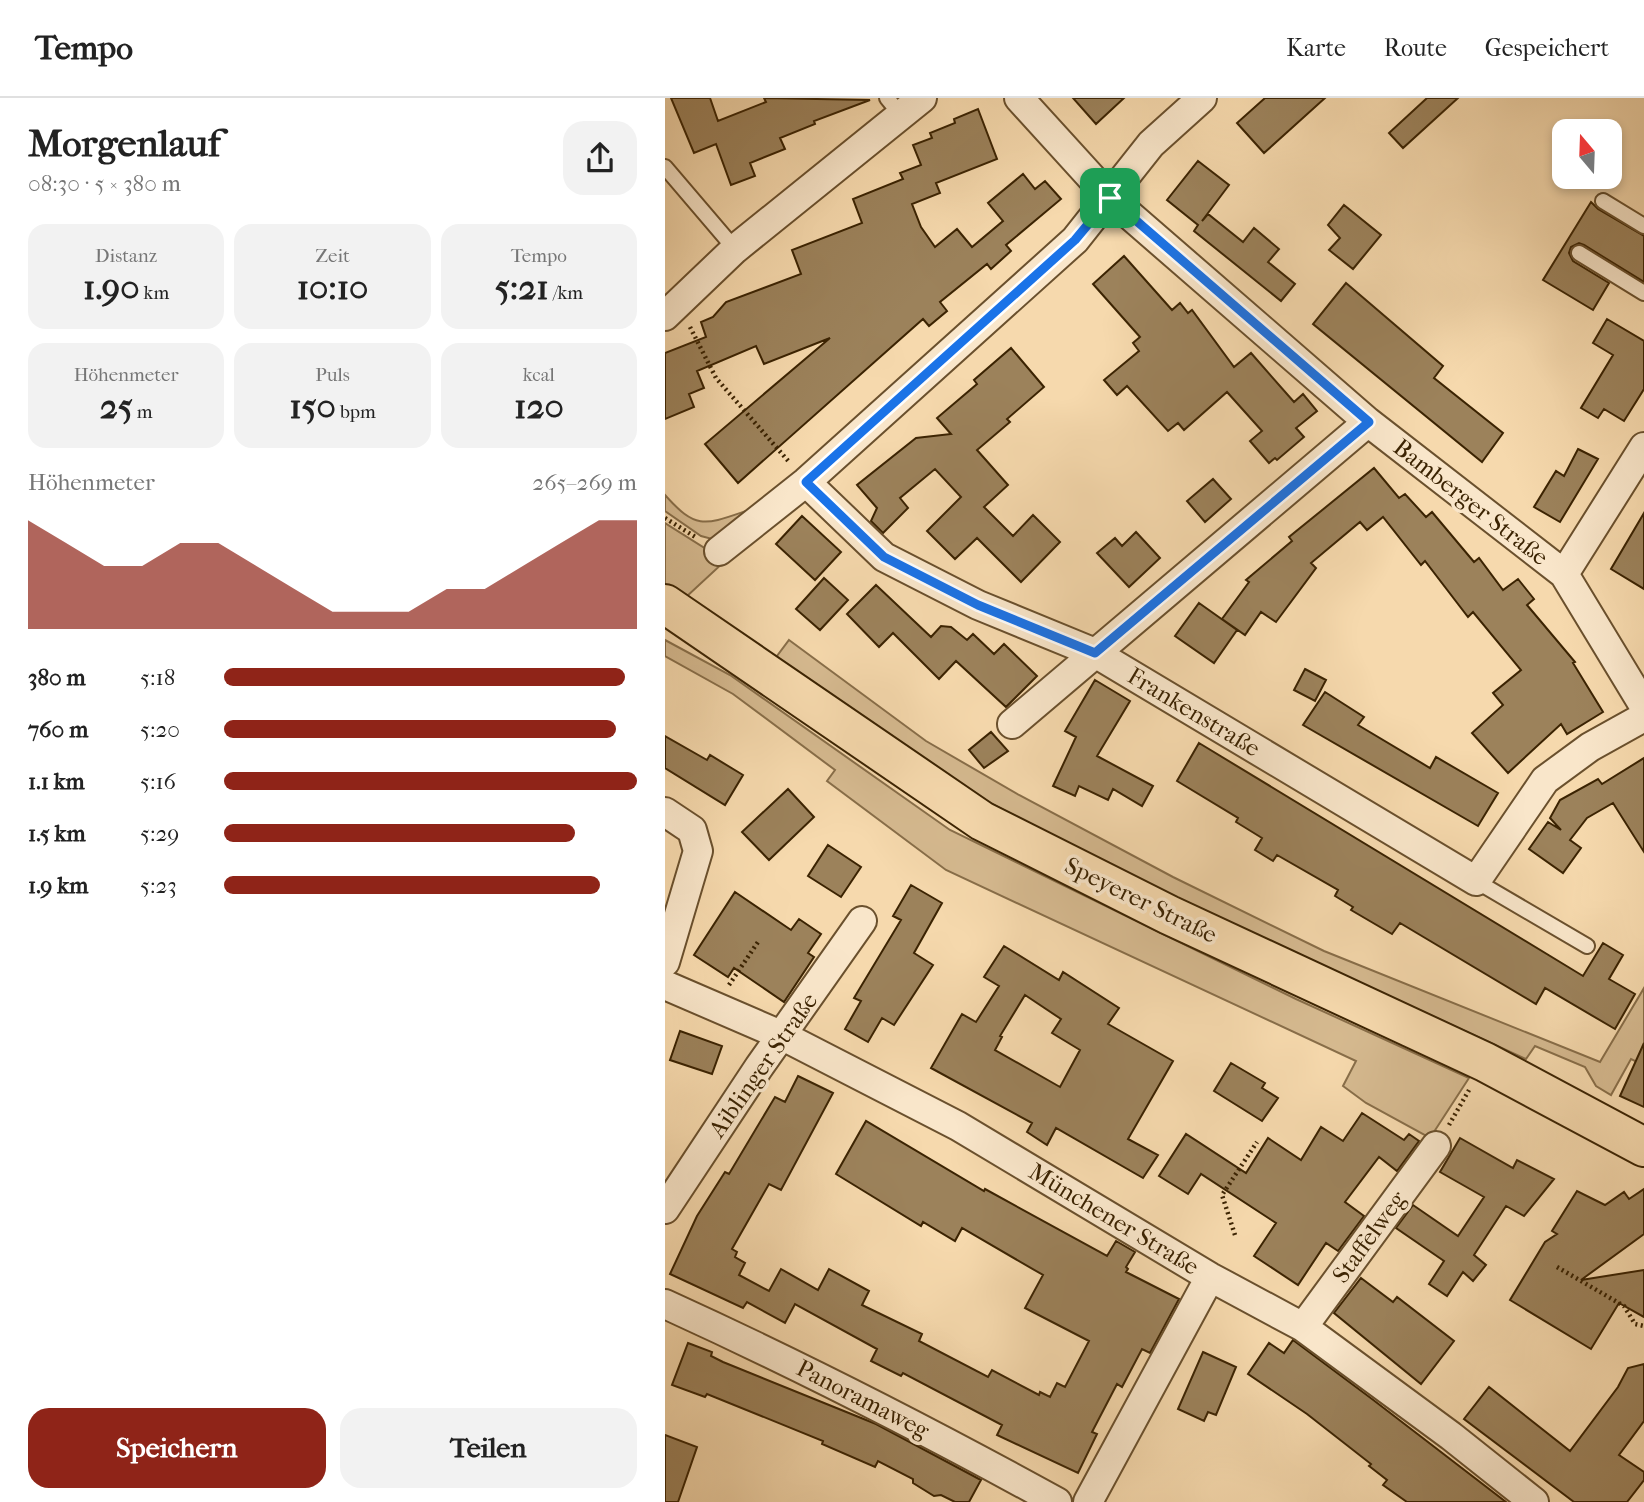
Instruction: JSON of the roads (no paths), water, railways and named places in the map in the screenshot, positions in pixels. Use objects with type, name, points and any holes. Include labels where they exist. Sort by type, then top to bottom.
[{"type":"main road","name":"Speyerer Straße","points":[[665,604],[982,821],[1169,915],[1485,1062],[1644,1147]]},
{"type":"street","name":"Bamberger Straße","points":[[1019,98],[1110,198],[1369,422],[1564,574],[1644,706]]},
{"type":"street","points":[[719,551],[806,482],[1075,240],[1151,144],[1202,98]]},
{"type":"street","points":[[672,310],[735,249],[903,104]]},
{"type":"street","points":[[1012,724],[1369,422]]},
{"type":"street","points":[[1564,574],[1644,447]]},
{"type":"street","name":"Frankenstraße","points":[[806,482],[884,557],[978,605],[1095,653],[1476,881]]},
{"type":"street","points":[[1476,881],[1545,780],[1590,747],[1644,717]]},
{"type":"street","points":[[665,812],[692,830],[698,851],[665,962]]},
{"type":"street","name":"Aiblinger Straße","points":[[665,1209],[862,921]]},
{"type":"street","name":"Münchener Straße","points":[[665,985],[783,1036],[958,1126],[1210,1277],[1303,1327],[1451,1436],[1534,1502]]},
{"type":"street","name":"Staffelweg","points":[[1303,1327],[1436,1146]]},
{"type":"street","points":[[1088,1502],[1210,1277]]},
{"type":"street","name":"Panoramaweg","points":[[665,1304],[785,1359],[1057,1502]]},
{"type":"lane","points":[[665,167],[735,249]]},
{"type":"lane","points":[[1603,201],[1644,226]]},
{"type":"lane","points":[[1579,253],[1644,293]]},
{"type":"lane","name":"Frankenstraße","points":[[1476,881],[1587,946]]}]
